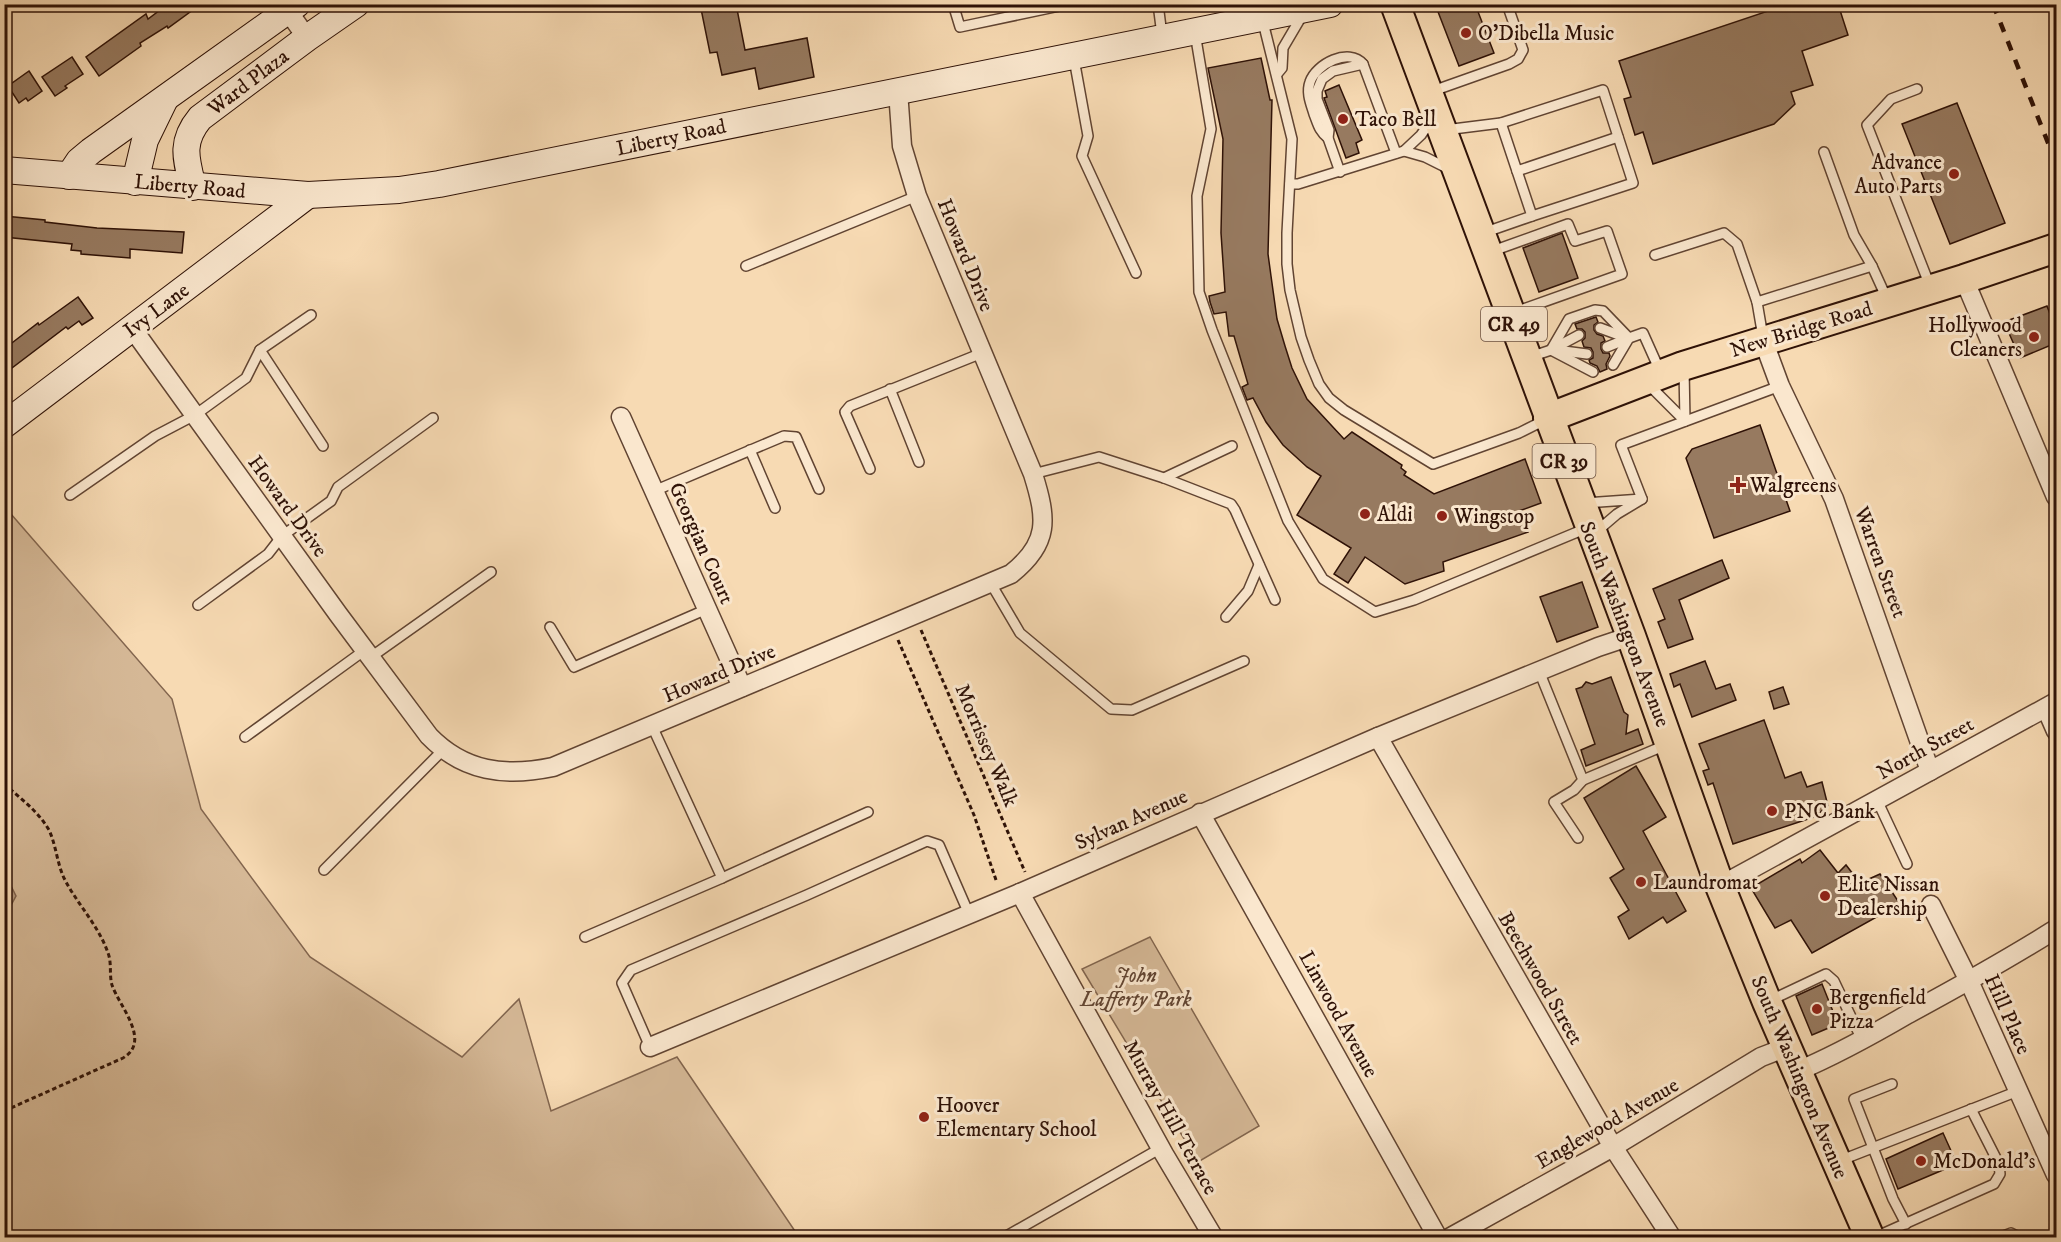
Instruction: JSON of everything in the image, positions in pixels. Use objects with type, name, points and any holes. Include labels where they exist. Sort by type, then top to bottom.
[{"type":"main road","name":"Ward Plaza","points":[[193,187],[185,152],[196,123],[205,113],[356,4]]},
{"type":"main road","name":"Liberty Road","points":[[4,170],[308,195],[399,190],[439,184],[1073,55],[1163,40],[1330,4]]},
{"type":"main road","name":"South Washington Avenue","points":[[1395,4],[1510,313],[1539,354],[1548,418],[1631,636],[1720,886],[1767,1002],[1871,1238]]},
{"type":"main road","name":"Ward Plaza","points":[[69,176],[79,161],[91,151],[289,7]]},
{"type":"main road","name":"Ward Plaza","points":[[135,182],[154,118],[168,95]]},
{"type":"main road","name":"Ivy Lane","points":[[4,425],[308,195]]},
{"type":"main road","name":"New Bridge Road","points":[[1548,418],[1663,374],[1763,340],[1964,279],[2056,248]]},
{"type":"street","points":[[289,7],[307,38]]},
{"type":"street","name":"Howard Drive","points":[[132,328],[429,736],[443,750],[485,769],[507,773],[553,767],[1011,574],[1024,564],[1037,547],[1044,524],[1042,501],[1034,474],[917,195],[902,146],[897,91]]},
{"type":"street","points":[[1964,279],[2056,497]]},
{"type":"street","name":"Warren Street","points":[[1763,340],[1780,386],[1834,499],[1930,771]]},
{"type":"street","name":"Georgian Court","points":[[621,417],[742,687]]},
{"type":"street","name":"Sylvan Avenue","points":[[650,1047],[1003,900],[1378,737],[1631,636]]},
{"type":"street","points":[[2051,705],[2056,731]]},
{"type":"street","name":"North Street","points":[[1720,886],[2051,705]]},
{"type":"street","name":"Beechwood Street","points":[[1378,737],[1612,1147],[1672,1238]]},
{"type":"street","name":"Linwood Avenue","points":[[1200,813],[1438,1238]]},
{"type":"street","name":"Murray Hill Terrace","points":[[1026,890],[1161,1148],[1214,1238]]},
{"type":"street","name":"Hill Place","points":[[1930,905],[1969,981],[2056,1175]]},
{"type":"street","name":"Englewood Avenue","points":[[1449,1238],[1612,1147],[1761,1057],[1830,1058],[1969,981],[2056,929]]},
{"type":"lane","points":[[953,4],[960,27],[1069,4]]},
{"type":"lane","points":[[1158,4],[1163,40]]},
{"type":"lane","points":[[1290,184],[1298,184],[1340,172],[1400,152],[1421,135],[1435,112],[1518,58],[1523,50],[1507,4]]},
{"type":"lane","points":[[1278,74],[1282,68],[1283,48],[1305,10]]},
{"type":"lane","points":[[1262,18],[1278,74],[1292,139],[1287,233],[1290,290],[1309,360],[1319,384],[1329,398],[1344,410],[1433,464],[1519,433],[1548,418]]},
{"type":"lane","points":[[1194,33],[1211,129],[1197,196],[1199,292],[1288,521],[1323,579],[1375,612],[1414,600],[1587,522],[1642,500]]},
{"type":"lane","points":[[1073,55],[1088,136],[1082,156],[1136,273]]},
{"type":"lane","points":[[1340,172],[1328,138],[1329,130],[1317,99],[1319,85],[1333,71],[1363,64],[1400,152]]},
{"type":"lane","points":[[1917,89],[1891,99],[1868,125],[1931,288]]},
{"type":"lane","points":[[1435,112],[1501,123],[1603,90],[1633,183],[1532,216],[1484,244]]},
{"type":"lane","points":[[1501,123],[1532,216]]},
{"type":"lane","points":[[1517,171],[1618,137]]},
{"type":"lane","points":[[1400,152],[1425,157],[1459,175]]},
{"type":"lane","points":[[1824,152],[1854,235],[1872,266],[1888,301]]},
{"type":"lane","points":[[746,266],[917,195]]},
{"type":"lane","points":[[1484,244],[1568,224],[1575,241],[1607,231],[1622,274],[1510,313]]},
{"type":"lane","points":[[1655,255],[1724,233],[1737,244],[1757,302],[1763,340]]},
{"type":"lane","points":[[1757,302],[1872,266]]},
{"type":"lane","points":[[1539,354],[1569,319],[1595,310],[1603,310],[1629,338]]},
{"type":"lane","points":[[70,495],[154,436],[195,415],[246,378],[260,350],[310,315]]},
{"type":"lane","points":[[1600,328],[1629,338]]},
{"type":"lane","points":[[1607,347],[1643,333],[1685,421]]},
{"type":"lane","points":[[1539,354],[1580,335]]},
{"type":"lane","points":[[1614,365],[1629,338]]},
{"type":"lane","points":[[260,350],[322,446]]},
{"type":"lane","points":[[870,469],[845,412],[850,406],[982,353]]},
{"type":"lane","points":[[1539,354],[1587,354]]},
{"type":"lane","points":[[1539,354],[1593,372]]},
{"type":"lane","points":[[1663,374],[1685,421]]},
{"type":"lane","points":[[1642,500],[1621,445],[1780,386]]},
{"type":"lane","points":[[890,389],[919,462]]},
{"type":"lane","points":[[198,605],[268,554],[282,536],[331,501],[338,488],[434,418]]},
{"type":"lane","points":[[654,491],[784,436],[796,437],[819,489]]},
{"type":"lane","points":[[1164,478],[1232,446]]},
{"type":"lane","points":[[750,450],[775,508]]},
{"type":"lane","points":[[1034,474],[1099,457],[1164,478],[1231,504],[1275,600]]},
{"type":"lane","points":[[1587,522],[1617,514],[1642,500]]},
{"type":"lane","points":[[1226,617],[1248,591],[1259,565]]},
{"type":"lane","points":[[245,737],[491,572]]},
{"type":"lane","points":[[990,582],[1020,633],[1111,709],[1132,710],[1244,661]]},
{"type":"lane","points":[[550,627],[574,667],[707,609]]},
{"type":"lane","points":[[1539,671],[1583,780]]},
{"type":"lane","points":[[652,726],[722,878]]},
{"type":"lane","points":[[1578,838],[1554,802],[1574,790],[1583,780],[1670,743]]},
{"type":"lane","points":[[324,870],[443,750]]},
{"type":"lane","points":[[1877,800],[1907,864]]},
{"type":"lane","points":[[585,937],[868,812]]},
{"type":"lane","points":[[650,1047],[622,983],[631,970],[927,841],[939,845],[969,914]]},
{"type":"lane","points":[[1767,1002],[1826,974],[1834,981],[1862,1040]]},
{"type":"lane","points":[[1892,1084],[1854,1099],[1893,1199],[1906,1224]]},
{"type":"lane","points":[[1837,1162],[2018,1091]]},
{"type":"lane","points":[[1871,1238],[1994,1184],[2000,1174],[1999,1164],[1971,1109]]},
{"type":"lane","points":[[1003,1238],[1161,1148]]},
{"type":"lane","points":[[1998,1238],[2011,1233],[2021,1238]]},
{"type":"path","name":"Morrissey Walk","points":[[914,614],[1026,890]]},
{"type":"path","points":[[891,624],[974,815],[1003,900]]},
{"type":"path","points":[[4,784],[37,813],[49,831],[63,877],[101,937],[109,955],[112,985],[128,1013],[135,1038],[135,1046],[131,1053],[123,1058],[4,1111]]},
{"type":"green space","points":[[4,506],[172,699],[201,809],[310,957],[462,1057],[519,999],[551,1111],[677,1057],[799,1237],[5,1237]]},
{"type":"green space","name":"John Lafferty Park","points":[[1150,937],[1259,1126],[1198,1162],[1082,969]]},
{"type":"shaded area","points":[[5,879],[16,896],[9,909],[5,909]]},
{"type":"building","points":[[168,4],[201,4],[168,28],[167,26],[140,43],[141,46],[99,76],[86,57],[146,14],[148,19]]},
{"type":"building","points":[[700,4],[736,4],[745,50],[807,38],[814,77],[759,89],[755,68],[722,75],[717,52],[710,53]]},
{"type":"building","name":"O'Dibella Music","points":[[1435,4],[1475,4],[1494,53],[1459,66]]},
{"type":"building","points":[[1789,4],[1838,4],[1848,35],[1802,51],[1813,85],[1791,92],[1795,104],[1774,124],[1653,164],[1643,132],[1635,135],[1624,99],[1631,97],[1619,61]]},
{"type":"building","points":[[72,57],[83,74],[55,96],[42,77]]},
{"type":"building","points":[[1261,58],[1270,100],[1272,100],[1268,254],[1277,319],[1292,368],[1307,399],[1344,439],[1352,432],[1402,465],[1401,468],[1406,472],[1404,475],[1434,494],[1525,459],[1541,503],[1519,511],[1528,532],[1443,562],[1444,571],[1405,584],[1365,557],[1348,583],[1334,574],[1351,548],[1297,515],[1321,476],[1307,467],[1283,445],[1266,422],[1253,398],[1247,400],[1242,387],[1248,384],[1234,336],[1229,336],[1226,312],[1214,314],[1210,302],[1209,296],[1225,292],[1221,233],[1223,139],[1208,68]]},
{"type":"building","points":[[29,71],[42,91],[28,101],[26,98],[19,103],[8,86]]},
{"type":"building","name":"Taco Bell","points":[[1339,85],[1362,140],[1356,143],[1359,153],[1346,158],[1324,98],[1327,97],[1325,91]]},
{"type":"building","name":"Advance Auto Parts","points":[[1957,103],[2005,223],[1950,244],[1902,124]]},
{"type":"building","points":[[4,216],[97,228],[184,232],[182,253],[130,249],[130,258],[81,254],[81,251],[71,250],[72,244],[4,237]]},
{"type":"building","points":[[1562,233],[1578,278],[1539,292],[1523,248]]},
{"type":"building","points":[[78,297],[93,318],[82,325],[79,321],[68,329],[66,327],[4,374],[4,349]]},
{"type":"building","name":"Hollywood Cleaners","points":[[2047,306],[2056,330],[2056,343],[2020,358],[2004,322]]},
{"type":"building","points":[[1596,317],[1598,322],[1594,325],[1594,330],[1603,336],[1605,341],[1601,343],[1601,349],[1603,353],[1609,353],[1610,356],[1606,364],[1607,369],[1600,372],[1597,366],[1590,363],[1589,360],[1593,358],[1591,348],[1584,347],[1582,341],[1585,338],[1585,332],[1577,329],[1575,324]]},
{"type":"building","name":"Walgreens","points":[[1760,425],[1790,511],[1714,538],[1686,458],[1692,449]]},
{"type":"building","points":[[1722,560],[1729,578],[1679,600],[1693,639],[1668,648],[1658,622],[1665,619],[1653,589]]},
{"type":"building","points":[[1582,582],[1598,627],[1557,642],[1540,597]]},
{"type":"building","points":[[1705,661],[1716,689],[1730,684],[1736,700],[1692,717],[1680,684],[1674,687],[1670,674]]},
{"type":"building","points":[[1611,677],[1624,712],[1628,715],[1626,734],[1638,729],[1643,744],[1586,766],[1581,750],[1595,744],[1576,689],[1582,687],[1586,682],[1592,684]]},
{"type":"building","points":[[1783,687],[1789,704],[1774,709],[1769,692]]},
{"type":"building","points":[[1764,720],[1785,778],[1801,772],[1807,787],[1822,782],[1828,806],[1814,817],[1733,844],[1713,783],[1708,785],[1703,771],[1709,769],[1699,744]]},
{"type":"building","points":[[1636,766],[1666,817],[1643,831],[1686,911],[1667,923],[1663,917],[1629,939],[1618,917],[1629,910],[1610,878],[1624,869],[1584,798]]},
{"type":"building","name":"Elite Nissan Dealership","points":[[1820,850],[1838,873],[1846,865],[1860,883],[1880,874],[1900,904],[1812,953],[1791,920],[1775,928],[1751,888],[1800,859],[1802,863]]},
{"type":"building","name":"Bergenfield Pizza","points":[[1822,984],[1838,1024],[1812,1035],[1796,996]]},
{"type":"building","name":"McDonald's","points":[[1943,1133],[1957,1164],[1898,1189],[1886,1159]]},
{"type":"railway","points":[[1993,4],[2056,163]]},
{"type":"place","name":"O'Dibella Music","points":[[1466,33]]},
{"type":"place","name":"Taco Bell","points":[[1343,119]]},
{"type":"place","name":"Advance Auto Parts","points":[[1954,174]]},
{"type":"place","name":"Hollywood Cleaners","points":[[2034,337]]},
{"type":"place","name":"Walgreens","points":[[1738,485]]},
{"type":"place","name":"Aldi","points":[[1365,514]]},
{"type":"place","name":"Wingstop","points":[[1442,516]]},
{"type":"place","name":"PNC Bank","points":[[1772,811]]},
{"type":"place","name":"Laundromat","points":[[1641,882]]},
{"type":"place","name":"Elite Nissan Dealership","points":[[1825,896]]},
{"type":"place","name":"Bergenfield Pizza","points":[[1817,1009]]},
{"type":"place","name":"Hoover Elementary School","points":[[924,1117]]},
{"type":"place","name":"McDonald's","points":[[1921,1161]]}]
